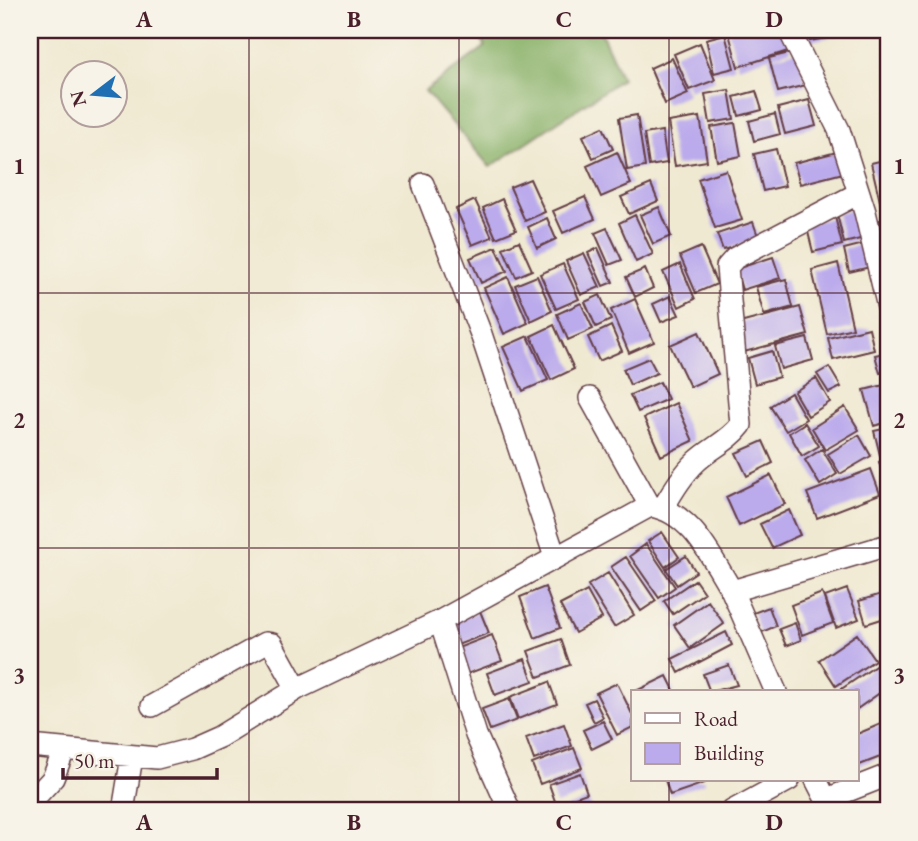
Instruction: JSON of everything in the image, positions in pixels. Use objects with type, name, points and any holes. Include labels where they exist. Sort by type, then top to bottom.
[{"type":"street","points":[[789,30],[839,130],[859,193],[888,307]]},
{"type":"street","points":[[423,184],[481,334],[555,556]]},
{"type":"street","points":[[30,746],[157,758],[192,749],[219,737],[297,689],[440,621],[555,556],[657,507],[698,459],[733,435],[741,425],[727,267],[735,258],[859,193]]},
{"type":"street","points":[[590,398],[657,507],[677,514],[705,547],[732,591],[775,690]]},
{"type":"street","points":[[732,591],[888,545]]},
{"type":"street","points":[[440,621],[476,735],[510,811]]},
{"type":"street","points":[[152,706],[265,643],[272,644],[297,689]]},
{"type":"street","points":[[30,803],[52,778],[64,750]]},
{"type":"street","points":[[123,811],[132,757]]},
{"type":"street","points":[[817,782],[830,805],[888,775]]},
{"type":"street","points":[[732,811],[785,782]]},
{"type":"green space","points":[[477,30],[600,30],[622,79],[490,167],[425,91],[485,47]]},
{"type":"building","points":[[728,30],[786,30],[791,50],[738,67]]},
{"type":"building","points":[[808,30],[850,30],[850,33],[810,41]]},
{"type":"building","points":[[725,34],[734,68],[714,73],[706,39]]},
{"type":"building","points":[[700,43],[715,80],[689,90],[674,54]]},
{"type":"building","points":[[798,51],[806,85],[778,92],[769,58]]},
{"type":"building","points":[[672,58],[688,94],[665,104],[650,68]]},
{"type":"building","points":[[729,90],[734,119],[710,123],[705,94]]},
{"type":"building","points":[[756,91],[762,110],[739,116],[734,97]]},
{"type":"building","points":[[809,100],[816,126],[785,134],[778,108]]},
{"type":"building","points":[[775,114],[780,134],[754,141],[749,121]]},
{"type":"building","points":[[637,115],[645,167],[627,170],[619,118]]},
{"type":"building","points":[[700,117],[707,161],[675,166],[668,122]]},
{"type":"building","points":[[735,123],[741,156],[717,161],[711,127]]},
{"type":"building","points":[[603,127],[613,149],[593,158],[583,136]]},
{"type":"building","points":[[662,131],[667,163],[649,166],[644,134]]},
{"type":"building","points":[[776,149],[785,186],[763,191],[754,154]]},
{"type":"building","points":[[841,151],[847,172],[800,184],[794,163]]},
{"type":"building","points":[[617,152],[631,184],[601,197],[587,166]]},
{"type":"building","points":[[888,159],[888,205],[881,206],[871,163]]},
{"type":"building","points":[[726,170],[742,220],[715,228],[698,179]]},
{"type":"building","points":[[530,179],[545,212],[525,221],[510,187]]},
{"type":"building","points":[[651,184],[658,201],[629,214],[621,197]]},
{"type":"building","points":[[585,197],[595,219],[563,233],[553,211]]},
{"type":"building","points":[[502,199],[516,230],[496,238],[483,208]]},
{"type":"building","points":[[475,200],[492,237],[472,245],[456,209]]},
{"type":"building","points":[[659,207],[671,236],[653,244],[640,215]]},
{"type":"building","points":[[857,208],[864,238],[844,243],[837,214]]},
{"type":"building","points":[[635,215],[653,254],[636,262],[619,223]]},
{"type":"building","points":[[835,217],[842,245],[813,252],[806,224]]},
{"type":"building","points":[[547,218],[556,239],[537,248],[528,227]]},
{"type":"building","points":[[888,218],[888,243],[885,244],[880,220]]},
{"type":"building","points":[[753,222],[759,239],[723,250],[717,234]]},
{"type":"building","points":[[607,228],[622,260],[609,265],[595,233]]},
{"type":"building","points":[[519,241],[532,270],[516,277],[503,248]]},
{"type":"building","points":[[864,244],[870,267],[849,272],[844,249]]},
{"type":"building","points":[[496,247],[507,271],[481,283],[470,258]]},
{"type":"building","points":[[701,247],[717,284],[696,293],[680,256]]},
{"type":"building","points":[[598,248],[613,282],[603,286],[588,253]]},
{"type":"building","points":[[584,253],[600,287],[581,295],[566,261]]},
{"type":"building","points":[[773,257],[780,278],[742,290],[736,269]]},
{"type":"building","points":[[838,263],[853,328],[827,334],[812,270]]},
{"type":"building","points":[[563,264],[579,299],[556,309],[540,274]]},
{"type":"building","points":[[680,264],[695,299],[679,307],[663,272]]},
{"type":"building","points":[[645,269],[653,288],[635,297],[626,277]]},
{"type":"building","points":[[537,276],[552,311],[531,321],[515,285]]},
{"type":"building","points":[[508,277],[528,323],[504,334],[484,288]]},
{"type":"building","points":[[786,279],[793,307],[764,315],[756,287]]},
{"type":"building","points":[[600,295],[611,320],[596,327],[585,302]]},
{"type":"building","points":[[670,296],[679,315],[661,322],[653,304]]},
{"type":"building","points":[[635,299],[654,342],[629,353],[611,310]]},
{"type":"building","points":[[581,303],[593,329],[568,340],[557,314]]},
{"type":"building","points":[[800,307],[808,335],[744,352],[736,324]]},
{"type":"building","points":[[554,325],[574,369],[551,380],[531,336]]},
{"type":"building","points":[[611,326],[622,351],[599,361],[588,337]]},
{"type":"building","points":[[869,328],[874,350],[833,360],[828,338]]},
{"type":"building","points":[[699,332],[718,374],[690,387],[670,345]]},
{"type":"building","points":[[528,336],[548,380],[523,391],[503,347]]},
{"type":"building","points":[[807,338],[813,360],[781,369],[775,346]]},
{"type":"building","points":[[772,351],[779,377],[755,384],[748,358]]},
{"type":"building","points":[[888,352],[888,371],[880,373],[875,355]]},
{"type":"building","points":[[649,358],[657,373],[630,385],[623,369]]},
{"type":"building","points":[[829,367],[841,387],[829,393],[817,374]]},
{"type":"building","points":[[816,378],[830,402],[808,416],[794,392]]},
{"type":"building","points":[[660,382],[668,399],[638,412],[630,395]]},
{"type":"building","points":[[888,384],[888,422],[874,426],[864,390]]},
{"type":"building","points":[[791,393],[806,419],[786,431],[770,406]]},
{"type":"building","points":[[676,403],[693,441],[661,456],[644,418]]},
{"type":"building","points":[[845,407],[859,430],[825,450],[812,428]]},
{"type":"building","points":[[805,423],[819,446],[802,456],[789,433]]},
{"type":"building","points":[[888,428],[888,453],[880,455],[874,431]]},
{"type":"building","points":[[859,435],[871,456],[840,474],[828,454]]},
{"type":"building","points":[[763,441],[773,463],[747,476],[736,453]]},
{"type":"building","points":[[822,449],[837,474],[820,485],[805,460]]},
{"type":"building","points":[[888,459],[888,491],[879,462]]},
{"type":"building","points":[[871,469],[880,494],[817,518],[807,493]]},
{"type":"building","points":[[771,475],[785,504],[739,526],[726,497]]},
{"type":"building","points":[[789,510],[800,535],[772,548],[760,524]]},
{"type":"building","points":[[662,532],[679,557],[665,567],[648,541]]},
{"type":"building","points":[[646,544],[675,587],[659,598],[630,556]]},
{"type":"building","points":[[686,556],[696,572],[677,585],[666,569]]},
{"type":"building","points":[[626,557],[656,601],[641,611],[611,567]]},
{"type":"building","points":[[608,573],[634,615],[614,627],[588,585]]},
{"type":"building","points":[[695,580],[704,593],[673,614],[664,601]]},
{"type":"building","points":[[545,587],[560,628],[535,638],[520,597]]},
{"type":"building","points":[[847,589],[859,619],[836,628],[825,597]]},
{"type":"building","points":[[587,591],[602,618],[575,633],[560,605]]},
{"type":"building","points":[[888,592],[888,617],[866,624],[859,601]]},
{"type":"building","points":[[822,593],[833,623],[802,635],[791,605]]},
{"type":"building","points":[[708,601],[724,624],[690,648],[674,625]]},
{"type":"building","points":[[769,607],[776,626],[760,633],[753,613]]},
{"type":"building","points":[[480,611],[489,633],[452,647],[444,625]]},
{"type":"building","points":[[795,623],[801,640],[786,646],[779,629]]},
{"type":"building","points":[[726,632],[732,645],[679,673],[672,659]]},
{"type":"building","points":[[857,634],[875,660],[836,686],[819,660]]},
{"type":"building","points":[[492,635],[502,661],[464,675],[455,649]]},
{"type":"building","points":[[561,639],[570,665],[538,677],[528,651]]},
{"type":"building","points":[[525,659],[533,681],[495,695],[487,673]]},
{"type":"building","points":[[729,665],[737,685],[709,690],[703,674]]},
{"type":"building","points":[[877,665],[888,687],[858,708],[858,690],[840,690]]},
{"type":"building","points":[[667,676],[674,690],[638,690]]},
{"type":"building","points":[[549,682],[557,704],[518,719],[510,697]]},
{"type":"building","points":[[617,683],[631,712],[631,728],[617,735],[596,693]]},
{"type":"building","points":[[509,699],[517,720],[490,730],[482,709]]},
{"type":"building","points":[[594,699],[603,717],[594,722],[585,703]]},
{"type":"building","points":[[603,721],[612,739],[592,749],[583,730]]},
{"type":"building","points":[[888,721],[888,754],[858,766],[858,734]]},
{"type":"building","points":[[564,724],[572,746],[534,760],[526,738]]},
{"type":"building","points":[[574,748],[582,768],[540,784],[532,764]]},
{"type":"building","points":[[580,773],[587,793],[556,804],[549,784]]},
{"type":"building","points":[[666,782],[705,782],[705,783],[670,795]]},
{"type":"building","points":[[588,799],[593,811],[557,811]]}]
